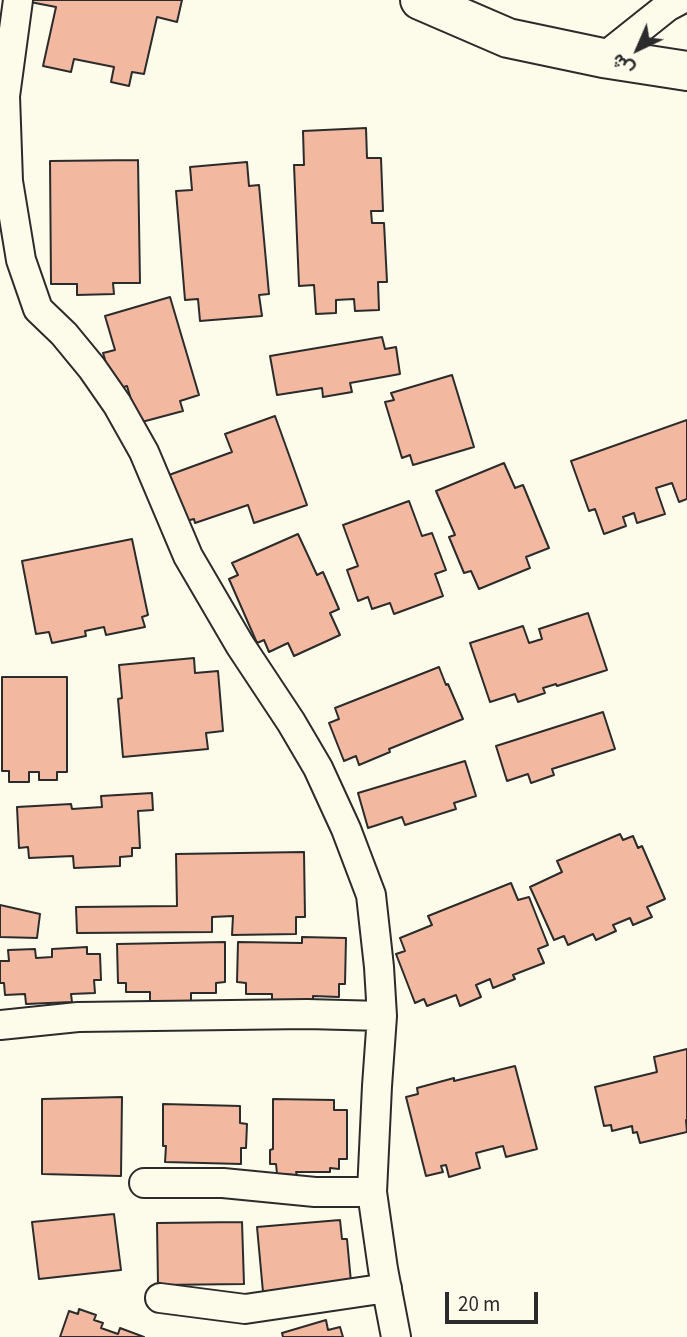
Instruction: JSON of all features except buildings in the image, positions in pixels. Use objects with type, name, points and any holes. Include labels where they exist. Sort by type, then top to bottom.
[{"type":"street","points":[[19,0],[5,96],[8,181],[21,260],[38,309],[64,334],[117,404],[144,452],[188,556],[240,645],[318,768],[346,829],[371,895],[382,1016],[372,1192],[396,1337]]},
{"type":"street","points":[[420,0],[508,38],[603,58],[687,71]]},
{"type":"street","points":[[603,58],[680,0]]},
{"type":"street","points":[[0,1026],[78,1017],[307,1014],[382,1016]]},
{"type":"street","points":[[144,1183],[223,1183],[315,1192],[372,1192]]},
{"type":"street","points":[[160,1298],[245,1309],[387,1288]]}]
